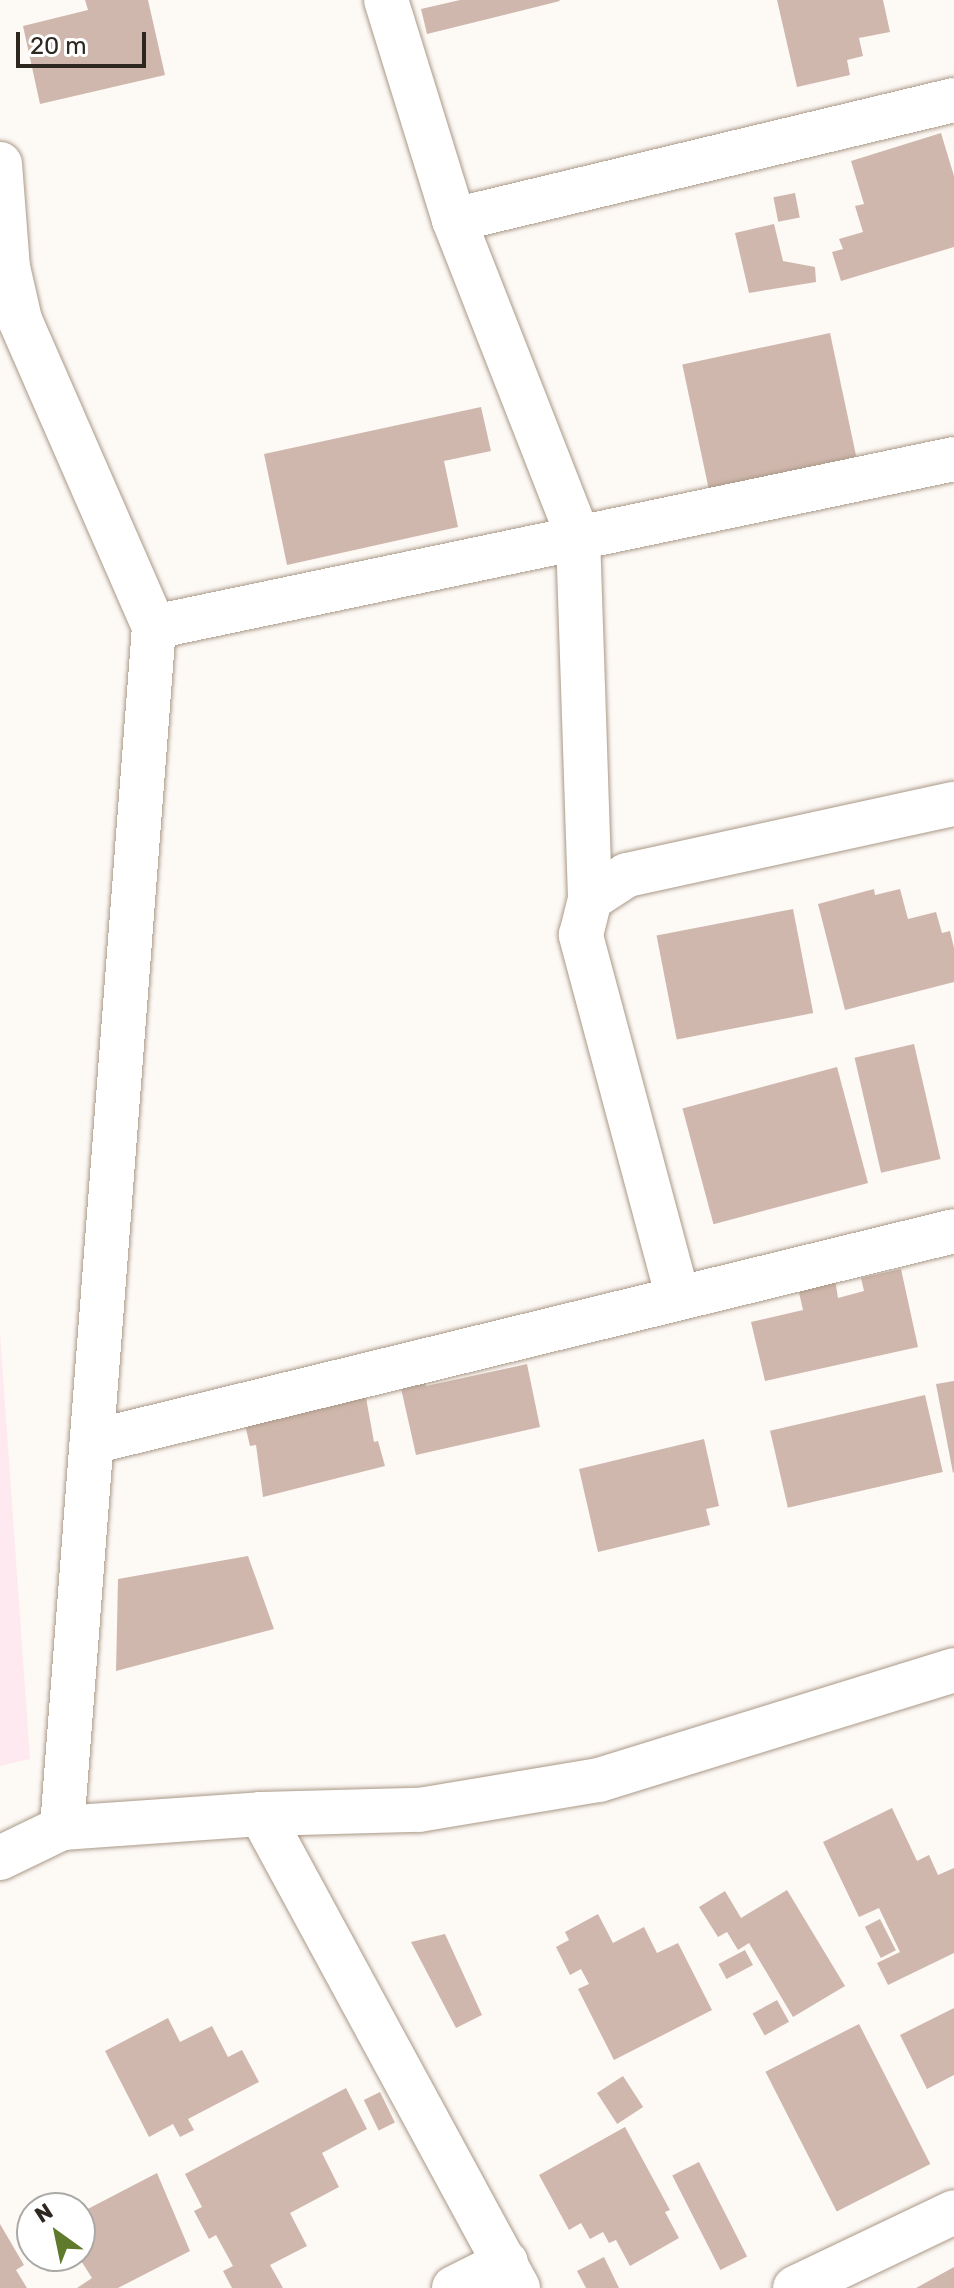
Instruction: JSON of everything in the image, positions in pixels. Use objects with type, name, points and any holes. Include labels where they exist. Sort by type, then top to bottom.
[{"type":"street","points":[[386,0],[454,220],[578,536],[590,899],[581,935],[678,1298]]},
{"type":"street","points":[[454,220],[954,100]]},
{"type":"street","points":[[1,186],[8,267],[20,320],[154,627],[62,1828]]},
{"type":"street","points":[[154,627],[954,459]]},
{"type":"street","points":[[590,899],[627,875],[954,804]]},
{"type":"street","points":[[92,1442],[954,1231]]},
{"type":"street","points":[[0,1858],[62,1828],[261,1814],[419,1810],[599,1780],[954,1670]]},
{"type":"street","points":[[261,1814],[512,2275],[454,2288]]},
{"type":"street","points":[[795,2288],[954,2212]]},
{"type":"shaded area","points":[[0,1333],[30,1759],[0,1766]]},
{"type":"building","points":[[85,0],[148,0],[165,75],[40,104],[23,26],[88,10]]},
{"type":"building","points":[[460,0],[560,1],[427,34],[421,9]]},
{"type":"building","points":[[777,0],[883,0],[890,32],[859,38],[863,56],[847,60],[850,75],[797,87]]},
{"type":"building","points":[[941,133],[954,176],[954,247],[841,281],[832,252],[843,249],[839,239],[863,232],[855,206],[864,204],[851,161]]},
{"type":"building","points":[[795,193],[800,218],[778,222],[773,197]]},
{"type":"building","points":[[774,224],[783,261],[815,267],[816,282],[749,293],[735,233]]},
{"type":"building","points":[[830,333],[858,466],[711,497],[682,364]]},
{"type":"building","points":[[481,407],[491,451],[444,461],[458,527],[287,565],[264,454]]},
{"type":"building","points":[[874,889],[875,895],[900,889],[908,919],[936,912],[942,933],[950,931],[954,948],[954,982],[845,1010],[818,904]]},
{"type":"building","points":[[793,909],[813,1013],[677,1040],[657,936]]},
{"type":"building","points":[[914,1044],[941,1159],[881,1173],[855,1058]]},
{"type":"building","points":[[837,1067],[868,1183],[714,1224],[682,1108]]},
{"type":"building","points":[[901,1269],[918,1347],[765,1381],[751,1322],[803,1310],[798,1288],[835,1279],[838,1298],[864,1291],[861,1278]]},
{"type":"building","points":[[527,1364],[540,1427],[416,1455],[398,1375],[422,1369],[426,1386]]},
{"type":"building","points":[[363,1381],[374,1442],[378,1441],[385,1466],[263,1497],[256,1445],[250,1446],[242,1412]]},
{"type":"building","points":[[954,1381],[954,1472],[953,1473],[936,1384]]},
{"type":"building","points":[[925,1395],[943,1472],[788,1508],[770,1431]]},
{"type":"building","points":[[704,1439],[719,1506],[706,1509],[710,1525],[598,1552],[579,1469]]},
{"type":"building","points":[[248,1556],[274,1629],[116,1671],[118,1579]]},
{"type":"building","points":[[892,1808],[917,1861],[929,1855],[938,1875],[954,1868],[954,1953],[888,1985],[877,1963],[900,1952],[879,1908],[859,1917],[823,1842]]},
{"type":"building","points":[[787,1890],[845,1986],[793,2017],[749,1943],[738,1950],[727,1932],[718,1937],[699,1907],[725,1891],[741,1918]]},
{"type":"building","points":[[598,1914],[613,1943],[644,1927],[657,1953],[678,1943],[712,2010],[614,2060],[578,1989],[589,1984],[581,1969],[570,1975],[556,1947],[569,1940],[565,1932]]},
{"type":"building","points":[[880,1919],[896,1950],[881,1958],[865,1927]]},
{"type":"building","points":[[445,1934],[482,2015],[456,2028],[411,1942]]},
{"type":"building","points":[[745,1950],[753,1965],[726,1979],[719,1964]]},
{"type":"building","points":[[777,2000],[789,2022],[765,2035],[753,2014]]},
{"type":"building","points":[[954,2008],[954,2075],[927,2089],[900,2035]]},
{"type":"building","points":[[168,2018],[180,2042],[212,2026],[228,2057],[242,2050],[259,2082],[188,2119],[194,2130],[180,2137],[173,2124],[149,2137],[105,2051]]},
{"type":"building","points":[[859,2024],[930,2164],[837,2212],[765,2072]]},
{"type":"building","points":[[623,2076],[643,2107],[617,2124],[597,2093]]},
{"type":"building","points":[[346,2088],[367,2129],[322,2153],[339,2187],[290,2213],[307,2246],[270,2265],[283,2288],[232,2288],[223,2271],[233,2266],[216,2235],[209,2239],[194,2211],[202,2207],[185,2174]]},
{"type":"building","points":[[380,2092],[395,2123],[379,2130],[364,2100]]},
{"type":"building","points":[[625,2127],[670,2210],[665,2212],[679,2238],[630,2266],[616,2240],[609,2243],[603,2232],[590,2239],[581,2223],[569,2230],[539,2175]]},
{"type":"building","points":[[699,2162],[747,2256],[720,2270],[672,2176]]},
{"type":"building","points":[[157,2173],[190,2251],[118,2288],[77,2288],[92,2278],[88,2272],[96,2272],[96,2205]]},
{"type":"building","points":[[0,2224],[16,2251],[16,2272],[27,2288],[0,2288]]},
{"type":"building","points":[[604,2257],[619,2288],[586,2288],[577,2271]]},
{"type":"building","points":[[954,2267],[954,2288],[916,2288]]}]
